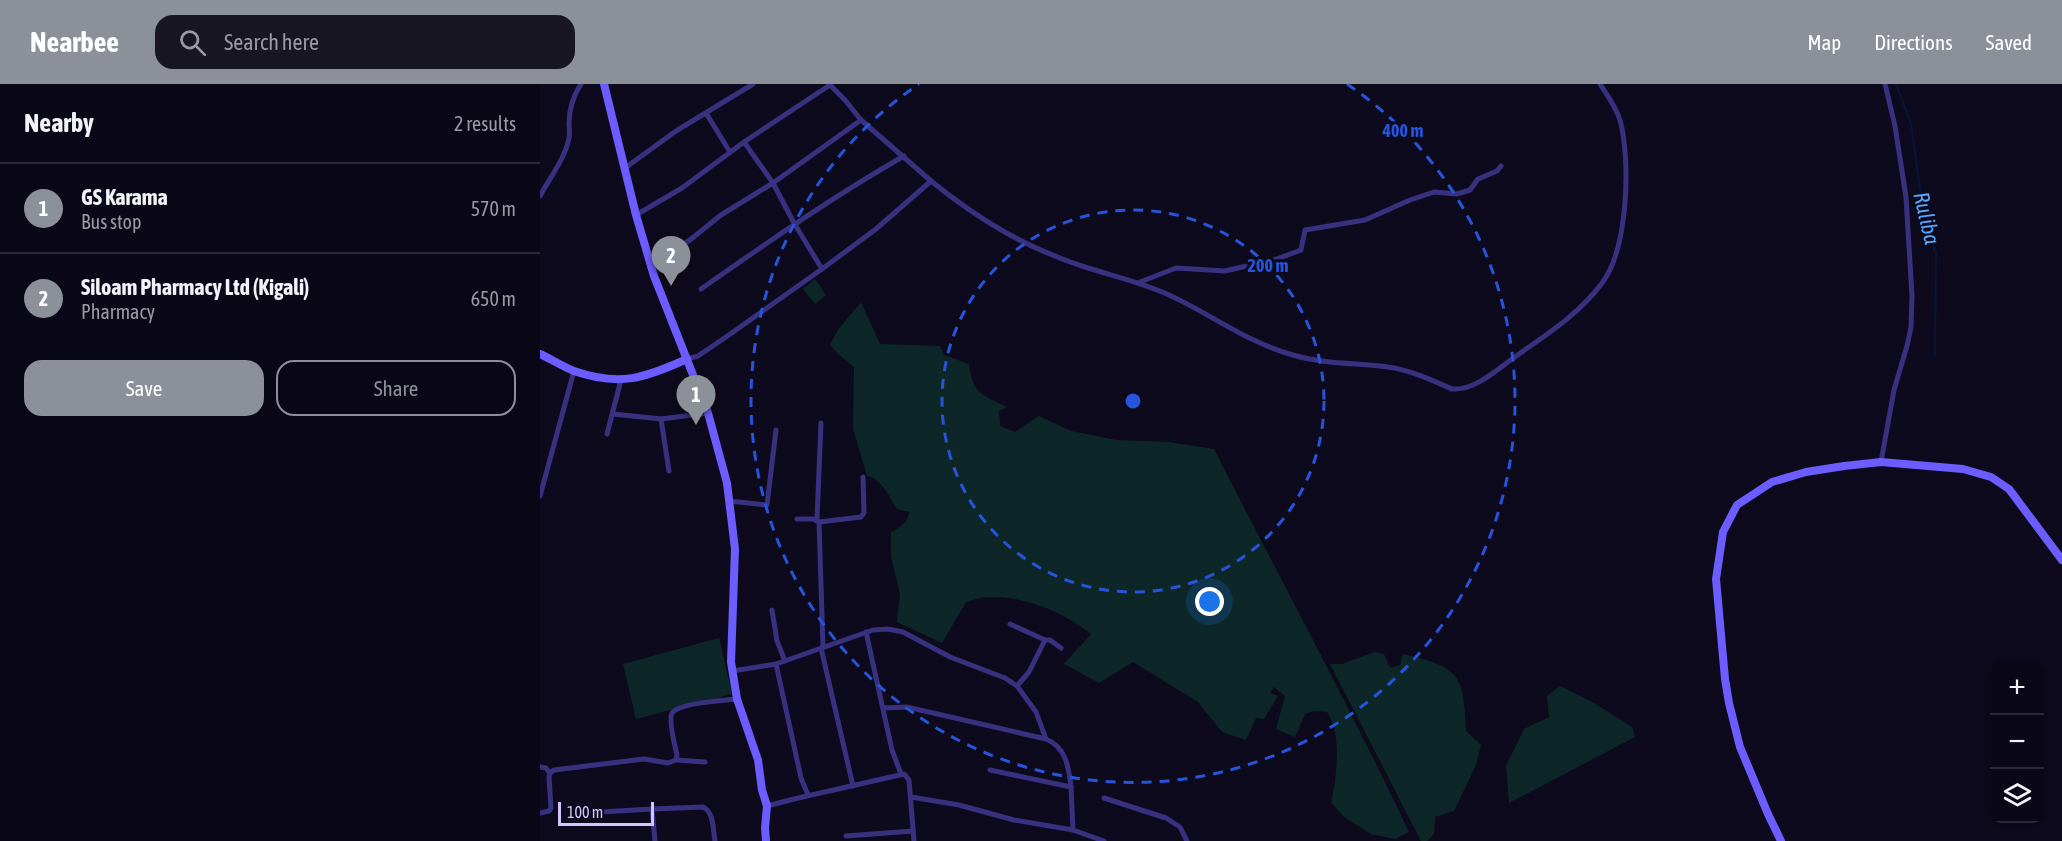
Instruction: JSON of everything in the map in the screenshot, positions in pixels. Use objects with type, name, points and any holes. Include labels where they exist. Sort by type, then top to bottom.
[{"type":"main road","points":[[604,84],[636,215],[662,298],[708,413],[727,483],[735,556],[730,644],[732,671],[737,699],[758,760],[762,790],[767,806],[766,841]]},
{"type":"main road","points":[[540,354],[574,370],[605,379],[621,380],[640,378],[687,359]]},
{"type":"main road","points":[[1781,841],[1740,747],[1729,703],[1716,579],[1724,532],[1737,505],[1772,482],[1806,472],[1881,462],[1964,469],[1991,477],[2008,489],[2062,560]]},
{"type":"street","points":[[540,196],[566,147],[569,136],[570,108],[581,84]]},
{"type":"street","points":[[625,168],[668,136],[753,84]]},
{"type":"street","points":[[636,215],[681,188],[829,84],[861,120],[965,209],[1020,241],[1086,268],[1140,282],[1169,295],[1238,333],[1281,352],[1323,360],[1390,367],[1452,389],[1462,390],[1569,319],[1602,284],[1614,262],[1623,224],[1626,147],[1618,114],[1600,84]]},
{"type":"street","points":[[1881,462],[1894,390],[1911,327],[1912,296],[1906,197],[1895,126],[1885,84]]},
{"type":"street","points":[[706,113],[730,152]]},
{"type":"street","points":[[650,259],[690,240],[722,215],[773,183],[861,120]]},
{"type":"street","points":[[744,142],[773,183],[794,224],[822,269]]},
{"type":"street","points":[[701,289],[855,184],[904,156]]},
{"type":"street","points":[[1140,282],[1176,268],[1225,271],[1277,260],[1301,250],[1305,230],[1365,220],[1434,192],[1457,194],[1470,190],[1478,179],[1497,171],[1501,166]]},
{"type":"street","points":[[687,359],[698,356],[822,269],[876,229],[931,181]]},
{"type":"street","points":[[540,496],[574,370]]},
{"type":"street","points":[[608,434],[621,380]]},
{"type":"street","points":[[613,414],[661,419],[708,413]]},
{"type":"street","points":[[661,419],[669,471]]},
{"type":"street","points":[[821,423],[818,521],[822,647],[853,786]]},
{"type":"street","points":[[729,501],[767,505],[776,430]]},
{"type":"street","points":[[798,519],[818,521],[861,517],[864,513],[863,477]]},
{"type":"street","points":[[772,610],[777,641],[785,661]]},
{"type":"street","points":[[1010,624],[1024,632],[1050,640],[1061,648]]},
{"type":"street","points":[[732,671],[776,664],[866,632],[888,629],[903,632],[950,657],[1005,678],[1017,686],[1036,712],[1046,739]]},
{"type":"street","points":[[866,632],[892,750],[901,774]]},
{"type":"street","points":[[1017,686],[1029,672],[1045,640]]},
{"type":"street","points":[[776,664],[801,778],[808,795]]},
{"type":"street","points":[[676,760],[671,720],[672,713],[677,708],[737,699]]},
{"type":"street","points":[[884,708],[908,707],[1046,739],[1056,745],[1067,761],[1076,841]]},
{"type":"street","points":[[550,773],[554,770],[644,759],[668,763],[676,760],[705,762]]},
{"type":"street","points":[[540,767],[546,768],[550,773],[551,808],[549,811],[540,813]]},
{"type":"street","points":[[990,770],[1071,787]]},
{"type":"street","points":[[767,806],[901,774],[907,776],[909,780],[914,841]]},
{"type":"street","points":[[911,797],[959,805],[1014,820],[1075,831],[1104,841]]},
{"type":"street","points":[[1104,798],[1166,818],[1180,827],[1187,841]]},
{"type":"street","points":[[584,813],[703,807],[708,809],[710,814],[715,841]]},
{"type":"street","points":[[651,809],[655,841]]},
{"type":"street","points":[[846,836],[914,831]]},
{"type":"green space","points":[[815,279],[826,295],[815,304],[803,289]]},
{"type":"green space","points":[[861,302],[880,344],[940,346],[944,355],[969,364],[976,388],[1007,407],[999,411],[1000,426],[1015,432],[1039,416],[1071,431],[1116,440],[1168,442],[1214,449],[1338,688],[1409,832],[1395,839],[1371,834],[1344,817],[1331,802],[1337,756],[1332,721],[1327,712],[1314,711],[1305,714],[1295,737],[1276,729],[1285,696],[1274,687],[1270,693],[1278,696],[1264,719],[1256,718],[1246,740],[1222,732],[1198,702],[1133,662],[1099,683],[1064,664],[1091,634],[1056,612],[1030,602],[989,597],[966,602],[942,643],[897,622],[900,594],[891,557],[891,533],[905,523],[910,512],[897,509],[881,484],[867,476],[853,429],[854,367],[830,345],[838,330]]},
{"type":"green space","points":[[719,638],[732,694],[636,719],[623,664]]},
{"type":"green space","points":[[1375,652],[1384,654],[1390,668],[1400,665],[1403,654],[1436,664],[1455,676],[1463,697],[1466,731],[1481,745],[1476,765],[1454,811],[1435,817],[1434,834],[1427,841],[1421,841],[1330,664],[1342,664]]},
{"type":"green space","points":[[1560,686],[1594,703],[1632,727],[1635,737],[1509,803],[1506,766],[1524,729],[1549,717],[1547,696]]},
{"type":"waterway","name":"Ruliba","points":[[1896,84],[1911,124],[1926,233],[1936,252],[1935,356]]},
{"type":"place","name":"Siloam Pharmacy Ltd (Kigali)","points":[[671,286]]},
{"type":"place","name":"GS Karama","points":[[696,425]]}]
